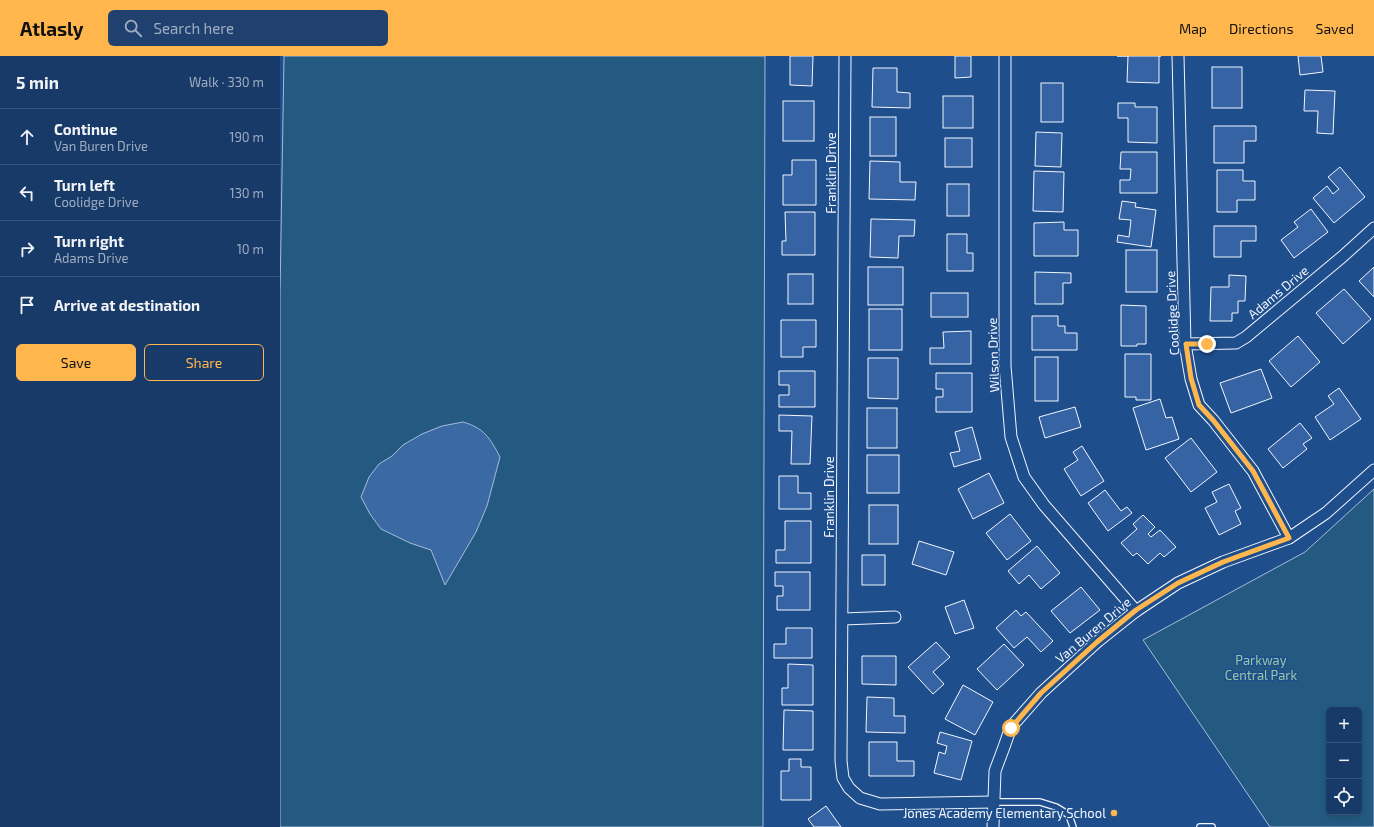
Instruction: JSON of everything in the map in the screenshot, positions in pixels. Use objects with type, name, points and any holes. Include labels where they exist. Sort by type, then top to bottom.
[{"type":"street","name":"Franklin Drive","points":[[845,56],[841,761],[843,778],[849,788],[860,798],[880,804],[993,802]]},
{"type":"street","name":"Wilson Drive","points":[[1005,56],[1005,366],[1011,437],[1024,477],[1044,505],[1136,610]]},
{"type":"street","name":"Coolidge Drive","points":[[1178,56],[1186,344],[1191,378],[1199,405],[1213,420],[1253,471],[1289,538]]},
{"type":"street","name":"Adams Drive","points":[[1186,344],[1236,343],[1246,337],[1342,257],[1374,228]]},
{"type":"street","name":"Van Buren Drive","points":[[993,827],[995,771],[1011,728],[1041,693],[1097,642],[1136,610],[1178,583],[1223,562],[1289,538],[1326,513],[1374,470]]},
{"type":"street","points":[[842,619],[895,618]]},
{"type":"lane","points":[[993,802],[1040,802],[1056,807],[1069,815],[1073,827]]},
{"type":"lane","points":[[1200,827],[1212,827]]},
{"type":"green space","points":[[284,56],[765,56],[763,827],[280,827],[280,294]]},
{"type":"green space","name":"Parkway Central Park","points":[[1374,489],[1374,827],[1270,827],[1143,640],[1305,552]]},
{"type":"shaded area","points":[[463,422],[476,427],[486,435],[500,457],[487,506],[476,532],[445,585],[431,550],[410,543],[381,529],[370,514],[361,497],[369,477],[379,464],[392,456],[403,445],[422,434],[442,426]]},
{"type":"building","points":[[790,56],[813,56],[812,86],[790,85]]},
{"type":"building","points":[[955,56],[971,56],[971,77],[955,78]]},
{"type":"building","points":[[1128,56],[1159,56],[1159,83],[1127,82]]},
{"type":"building","points":[[1298,56],[1321,56],[1323,72],[1300,75]]},
{"type":"building","points":[[1212,67],[1242,67],[1242,108],[1212,108]]},
{"type":"building","points":[[873,68],[897,68],[897,92],[910,93],[910,108],[872,107]]},
{"type":"building","points":[[1041,83],[1063,83],[1063,122],[1041,122]]},
{"type":"building","points":[[1305,90],[1335,91],[1333,134],[1317,133],[1318,111],[1304,111]]},
{"type":"building","points":[[943,96],[973,96],[973,128],[943,128]]},
{"type":"building","points":[[783,101],[814,101],[814,141],[783,141]]},
{"type":"building","points":[[1118,103],[1135,103],[1135,107],[1157,107],[1157,143],[1128,142],[1128,118],[1118,118]]},
{"type":"building","points":[[870,117],[896,117],[896,156],[870,156]]},
{"type":"building","points":[[1214,126],[1256,126],[1256,141],[1244,141],[1244,163],[1214,163]]},
{"type":"building","points":[[1036,132],[1062,133],[1061,167],[1035,166]]},
{"type":"building","points":[[945,138],[972,138],[972,167],[945,167]]},
{"type":"building","points":[[1121,152],[1157,152],[1157,193],[1120,193],[1120,180],[1130,180],[1131,169],[1120,169]]},
{"type":"building","points":[[792,160],[816,160],[816,205],[783,205],[783,175],[792,175]]},
{"type":"building","points":[[870,161],[900,162],[900,182],[916,182],[915,200],[869,199]]},
{"type":"building","points":[[1340,167],[1365,197],[1334,223],[1313,198],[1327,186],[1333,194],[1339,189],[1328,177]]},
{"type":"building","points":[[1217,170],[1243,170],[1243,181],[1255,181],[1255,200],[1237,200],[1237,212],[1217,212]]},
{"type":"building","points":[[1034,171],[1064,172],[1063,212],[1033,211]]},
{"type":"building","points":[[947,184],[969,184],[969,216],[947,216]]},
{"type":"building","points":[[1122,201],[1136,203],[1135,207],[1156,210],[1151,247],[1117,242],[1118,235],[1129,237],[1131,220],[1119,219]]},
{"type":"building","points":[[1311,209],[1328,232],[1294,258],[1281,240],[1298,227],[1294,222]]},
{"type":"building","points":[[785,212],[815,212],[815,255],[782,255],[782,241],[786,241]]},
{"type":"building","points":[[871,219],[915,220],[914,236],[899,236],[898,258],[870,257]]},
{"type":"building","points":[[1064,222],[1064,230],[1078,230],[1078,256],[1034,256],[1034,223]]},
{"type":"building","points":[[1214,226],[1256,226],[1256,241],[1241,241],[1241,257],[1214,257]]},
{"type":"building","points":[[947,234],[967,234],[967,253],[973,253],[973,271],[947,271]]},
{"type":"building","points":[[1126,250],[1157,250],[1157,292],[1126,292]]},
{"type":"building","points":[[868,267],[903,267],[903,305],[868,305]]},
{"type":"building","points":[[1374,267],[1374,297],[1359,281]]},
{"type":"building","points":[[1035,272],[1071,273],[1071,283],[1063,283],[1063,304],[1035,304]]},
{"type":"building","points":[[788,274],[813,274],[813,304],[788,304]]},
{"type":"building","points":[[1229,275],[1246,276],[1245,301],[1238,301],[1238,313],[1232,313],[1232,321],[1210,321],[1211,287],[1229,287]]},
{"type":"building","points":[[1344,289],[1371,319],[1343,344],[1316,313]]},
{"type":"building","points":[[931,293],[968,293],[968,317],[931,317]]},
{"type":"building","points":[[1121,305],[1146,306],[1146,344],[1137,344],[1137,346],[1121,346]]},
{"type":"building","points":[[869,309],[902,309],[902,350],[869,350]]},
{"type":"building","points":[[1032,316],[1058,316],[1058,326],[1065,326],[1065,333],[1077,333],[1077,350],[1032,350]]},
{"type":"building","points":[[781,320],[816,320],[816,347],[803,347],[803,357],[781,357]]},
{"type":"building","points":[[971,331],[971,364],[930,364],[930,348],[944,348],[943,332]]},
{"type":"building","points":[[1298,336],[1320,362],[1291,387],[1269,361]]},
{"type":"building","points":[[1125,354],[1151,354],[1151,400],[1136,400],[1136,397],[1125,397]]},
{"type":"building","points":[[1035,357],[1058,357],[1058,401],[1035,401]]},
{"type":"building","points":[[868,358],[898,358],[898,399],[868,398]]},
{"type":"building","points":[[1261,369],[1272,398],[1231,413],[1220,383]]},
{"type":"building","points":[[779,371],[815,371],[815,407],[779,407],[779,395],[789,395],[789,385],[779,385]]},
{"type":"building","points":[[936,373],[972,373],[972,412],[936,412],[936,397],[943,397],[943,389],[936,389]]},
{"type":"building","points":[[1339,388],[1361,419],[1330,440],[1315,417],[1334,404],[1328,396]]},
{"type":"building","points":[[1160,399],[1166,418],[1172,417],[1179,439],[1146,450],[1133,408]]},
{"type":"building","points":[[1075,407],[1081,427],[1045,438],[1039,417]]},
{"type":"building","points":[[867,408],[897,408],[897,448],[867,448]]},
{"type":"building","points":[[779,415],[812,416],[810,464],[791,464],[792,431],[779,431]]},
{"type":"building","points":[[1300,423],[1312,438],[1303,444],[1307,449],[1283,468],[1268,449]]},
{"type":"building","points":[[972,427],[981,459],[954,467],[950,453],[960,451],[955,432]]},
{"type":"building","points":[[1191,438],[1217,472],[1191,492],[1165,458]]},
{"type":"building","points":[[1082,446],[1104,481],[1081,496],[1064,469],[1078,460],[1073,452]]},
{"type":"building","points":[[867,455],[899,455],[899,493],[867,493]]},
{"type":"building","points":[[989,473],[1004,503],[973,519],[958,489]]},
{"type":"building","points":[[779,476],[798,476],[798,493],[811,493],[811,509],[779,509]]},
{"type":"building","points":[[1229,484],[1241,508],[1235,511],[1241,524],[1219,535],[1205,508],[1217,502],[1212,492]]},
{"type":"building","points":[[1105,490],[1121,511],[1127,507],[1132,513],[1108,531],[1088,503]]},
{"type":"building","points":[[869,505],[898,505],[898,544],[869,544]]},
{"type":"building","points":[[1010,514],[1031,541],[1007,560],[986,533]]},
{"type":"building","points":[[1143,515],[1155,527],[1148,534],[1151,537],[1160,530],[1176,547],[1164,557],[1160,553],[1148,564],[1137,553],[1133,556],[1121,543],[1137,529],[1133,524]]},
{"type":"building","points":[[785,521],[811,521],[811,563],[776,563],[776,550],[785,550]]},
{"type":"building","points":[[919,541],[954,552],[946,575],[912,564]]},
{"type":"building","points":[[1037,546],[1060,573],[1041,589],[1029,575],[1019,584],[1008,571]]},
{"type":"building","points":[[862,555],[885,555],[885,585],[862,585]]},
{"type":"building","points":[[775,572],[810,572],[810,610],[777,610],[777,596],[783,596],[783,586],[775,586]]},
{"type":"building","points":[[1081,587],[1100,610],[1070,633],[1051,611]]},
{"type":"building","points":[[964,600],[974,628],[955,634],[945,607]]},
{"type":"building","points":[[1016,610],[1021,616],[1026,612],[1053,641],[1041,652],[1027,637],[1014,648],[996,628]]},
{"type":"building","points":[[786,628],[812,628],[812,658],[774,658],[774,644],[786,644]]},
{"type":"building","points":[[936,642],[950,657],[933,672],[944,684],[933,694],[908,667]]},
{"type":"building","points":[[1004,644],[1024,665],[997,690],[977,669]]},
{"type":"building","points":[[862,656],[896,656],[896,685],[862,684]]},
{"type":"building","points":[[788,664],[813,665],[813,705],[782,705],[782,688],[788,688]]},
{"type":"building","points":[[963,685],[993,702],[975,735],[945,719]]},
{"type":"building","points":[[867,697],[894,698],[894,716],[905,716],[905,733],[866,732]]},
{"type":"building","points":[[784,710],[813,711],[813,750],[783,750]]},
{"type":"building","points":[[940,732],[972,741],[961,780],[934,773],[939,752],[945,754],[947,746],[937,743]]},
{"type":"building","points":[[869,742],[897,742],[897,761],[914,761],[914,776],[869,776]]},
{"type":"building","points":[[789,759],[801,759],[801,767],[811,767],[811,800],[781,800],[781,771],[789,771]]},
{"type":"building","points":[[826,806],[841,827],[814,827],[808,819]]},
{"type":"place","name":"Jones Academy Elementary School","points":[[1114,813]]},
{"type":"route","points":[[1011,728],[1041,693],[1097,642],[1136,610],[1178,583],[1223,562],[1289,538],[1253,471],[1213,420],[1199,405],[1191,378],[1186,344],[1207,344]]}]
